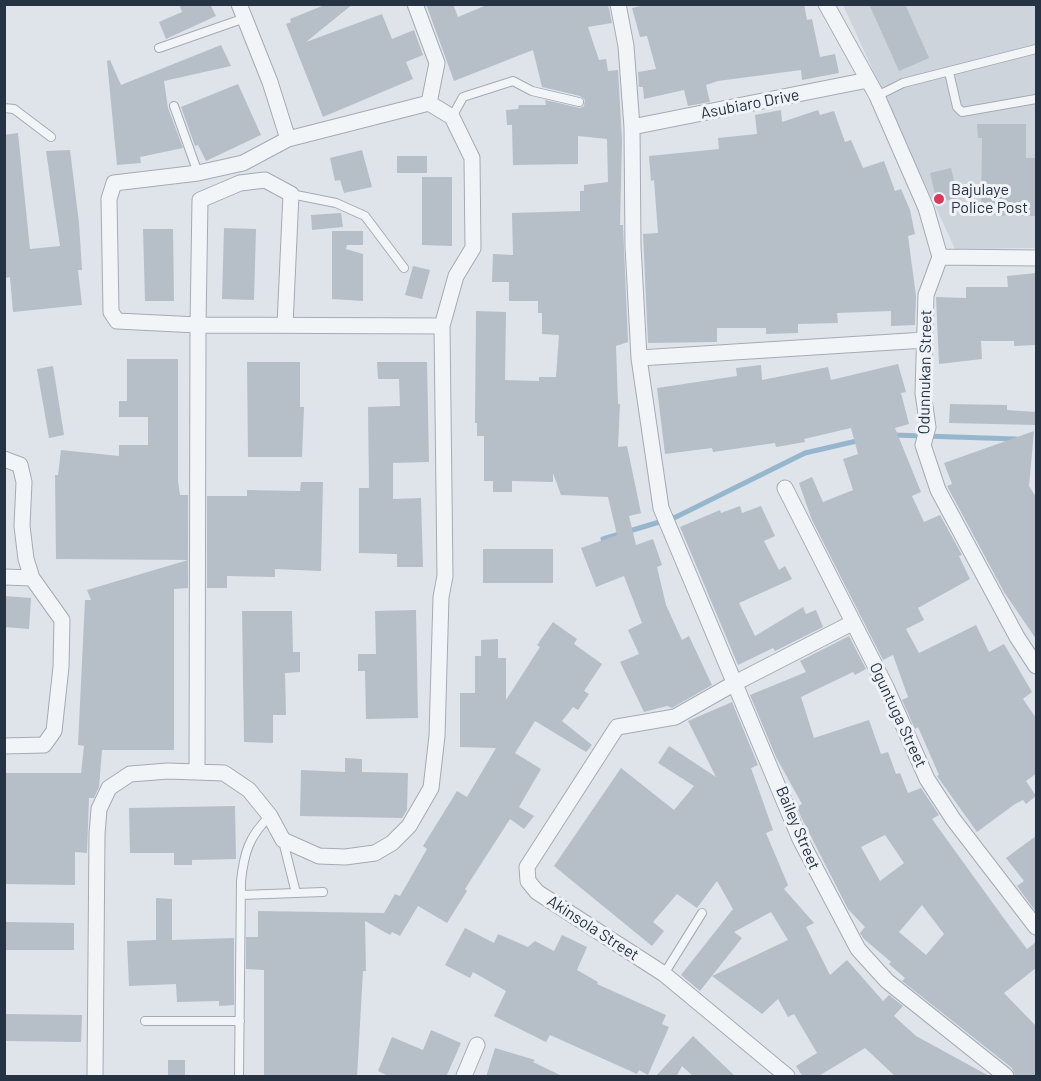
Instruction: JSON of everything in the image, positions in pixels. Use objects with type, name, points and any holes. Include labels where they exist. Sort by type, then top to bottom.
[{"type":"street","points":[[415,4],[437,63],[429,103]]},
{"type":"street","name":"Bailey Street","points":[[618,4],[626,46],[632,127],[633,246],[639,358],[661,508],[800,839],[858,949],[887,981],[1006,1077]]},
{"type":"street","points":[[826,4],[878,96],[926,208],[940,257],[1036,258]]},
{"type":"street","points":[[242,11],[270,82],[288,139]]},
{"type":"street","name":"Asubiaro Drive","points":[[632,127],[868,80]]},
{"type":"street","points":[[94,1077],[99,809],[109,788],[130,774],[224,773],[249,790],[270,816],[283,840],[319,856],[345,857],[375,854],[392,843],[409,826],[430,788],[437,736],[441,597],[445,576],[442,326],[456,276],[473,248],[472,158],[452,117],[429,103],[288,139],[243,163],[198,173],[114,183],[109,199],[111,312],[117,321],[198,325],[442,326]]},
{"type":"street","points":[[197,772],[196,592],[200,200],[240,183],[265,180],[291,194],[285,325]]},
{"type":"street","name":"Odunnukan Street","points":[[940,257],[926,295],[923,393],[928,427],[923,445],[938,490],[1017,637],[1036,666]]},
{"type":"street","points":[[639,358],[925,340]]},
{"type":"street","points":[[4,459],[20,465],[24,482],[22,526],[32,578],[62,620],[61,668],[54,731],[44,745],[4,746]]},
{"type":"street","name":"Oguntuga Street","points":[[785,488],[886,687],[927,779],[953,819],[1036,927]]},
{"type":"street","points":[[4,577],[32,578]]},
{"type":"street","points":[[735,683],[852,623]]},
{"type":"street","name":"Akinsola Street","points":[[735,683],[675,717],[617,727],[527,867],[528,881],[537,892],[664,974],[787,1077]]},
{"type":"street","points":[[464,1077],[477,1045]]},
{"type":"lane","points":[[159,48],[242,11]]},
{"type":"lane","points":[[878,96],[903,83],[1036,49]]},
{"type":"lane","points":[[950,72],[957,108],[962,112],[1036,99]]},
{"type":"lane","points":[[452,117],[463,97],[513,81],[532,91],[579,102]]},
{"type":"lane","points":[[174,106],[198,173]]},
{"type":"lane","points":[[4,108],[14,109],[51,137]]},
{"type":"lane","points":[[291,194],[336,203],[365,216],[404,268]]},
{"type":"lane","points":[[239,1077],[241,896],[245,852],[254,831],[270,816]]},
{"type":"lane","points":[[283,840],[296,893]]},
{"type":"lane","points":[[241,896],[323,892]]},
{"type":"lane","points":[[664,974],[702,913]]},
{"type":"lane","points":[[145,1021],[240,1021]]},
{"type":"shaded area","points":[[843,5],[1036,5],[1036,248],[955,249]]},
{"type":"building","points":[[179,4],[210,4],[216,16],[166,39],[159,22],[182,12]]},
{"type":"building","points":[[327,4],[353,4],[306,42],[382,14],[392,39],[414,30],[423,55],[406,62],[413,79],[323,117],[286,24],[291,22],[290,19]]},
{"type":"building","points":[[426,4],[453,4],[458,17],[489,4],[608,4],[612,23],[588,27],[599,60],[606,59],[608,71],[618,70],[622,140],[620,225],[623,225],[628,342],[616,346],[618,404],[620,404],[618,447],[627,446],[641,513],[629,516],[636,545],[653,539],[662,565],[657,567],[666,605],[682,640],[689,636],[712,685],[672,708],[667,706],[644,712],[620,662],[639,654],[628,630],[642,623],[624,576],[596,587],[581,548],[617,535],[608,497],[561,495],[553,473],[553,482],[512,481],[512,492],[493,492],[493,481],[484,481],[484,436],[477,436],[477,423],[475,423],[476,311],[506,312],[505,380],[539,381],[539,377],[556,377],[559,335],[542,334],[542,313],[538,313],[538,301],[509,301],[509,282],[492,282],[493,254],[513,255],[512,213],[580,211],[580,191],[584,191],[584,185],[608,182],[607,139],[578,136],[578,164],[513,165],[512,125],[507,125],[506,110],[518,109],[519,105],[546,105],[545,100],[580,108],[584,106],[585,100],[580,96],[542,87],[533,50],[454,81]]},
{"type":"building","points":[[649,4],[804,4],[807,20],[812,19],[820,57],[835,54],[839,73],[802,80],[801,70],[718,81],[706,85],[710,102],[688,106],[684,90],[644,99],[643,87],[639,87],[638,72],[656,69],[647,36],[640,37],[632,8]]},
{"type":"building","points":[[869,4],[905,4],[929,58],[899,71]]},
{"type":"building","points":[[221,45],[231,66],[164,81],[168,108],[183,148],[140,157],[141,163],[117,165],[107,61],[110,60],[121,85]]},
{"type":"building","points":[[238,84],[261,135],[206,161],[198,145],[195,146],[181,107]]},
{"type":"building","points":[[781,110],[782,122],[818,110],[820,115],[834,111],[845,142],[851,140],[863,168],[884,161],[895,191],[901,189],[910,210],[915,234],[908,236],[916,296],[915,325],[891,326],[891,311],[837,313],[838,323],[798,324],[798,333],[766,334],[766,328],[717,328],[717,342],[648,343],[643,234],[658,233],[654,180],[651,181],[649,156],[719,149],[718,138],[757,134],[755,115]]},
{"type":"building","points":[[977,124],[1026,124],[1026,158],[1036,158],[1036,216],[981,215],[982,138],[978,138]]},
{"type":"building","points":[[18,133],[30,249],[60,246],[46,151],[70,150],[79,223],[82,270],[78,270],[82,305],[13,312],[10,277],[5,278],[4,269],[4,135]]},
{"type":"building","points":[[362,150],[372,187],[344,193],[340,180],[335,181],[330,158]]},
{"type":"building","points":[[397,156],[427,156],[427,173],[397,173]]},
{"type":"building","points":[[951,168],[958,198],[937,202],[930,173]]},
{"type":"building","points":[[422,177],[452,177],[452,246],[422,245]]},
{"type":"building","points":[[341,213],[343,227],[312,230],[311,215]]},
{"type":"building","points":[[224,228],[256,229],[254,300],[222,299]]},
{"type":"building","points":[[143,229],[173,229],[174,301],[145,301]]},
{"type":"building","points":[[332,231],[363,231],[363,245],[347,245],[346,249],[363,254],[363,301],[332,299]]},
{"type":"building","points":[[413,266],[430,270],[422,299],[405,295]]},
{"type":"building","points":[[1036,273],[1036,345],[1014,346],[1014,341],[981,341],[982,359],[939,364],[936,297],[966,298],[966,287],[1008,287],[1007,276]]},
{"type":"building","points":[[127,359],[178,359],[178,481],[180,495],[188,495],[188,560],[56,559],[55,475],[58,475],[61,450],[119,456],[119,445],[148,445],[148,417],[119,417],[119,401],[127,401]]},
{"type":"building","points":[[247,362],[300,362],[300,407],[304,407],[302,457],[248,457]]},
{"type":"building","points":[[377,362],[427,362],[429,462],[393,463],[393,499],[421,498],[423,567],[397,567],[397,554],[359,553],[359,488],[369,488],[368,407],[400,406],[399,379],[378,379]]},
{"type":"building","points":[[898,364],[906,392],[901,393],[909,424],[895,428],[921,492],[912,496],[924,522],[940,515],[962,555],[959,556],[970,579],[918,608],[924,620],[906,629],[919,653],[976,625],[989,652],[1004,644],[1032,692],[1023,699],[1036,718],[1036,774],[1026,781],[1036,796],[1026,804],[1023,800],[1015,804],[977,832],[937,776],[939,775],[918,727],[915,729],[902,700],[908,697],[893,655],[883,660],[812,520],[799,483],[812,477],[823,502],[853,490],[843,459],[858,454],[851,428],[804,439],[805,442],[776,447],[775,443],[713,452],[712,448],[665,454],[657,388],[737,376],[736,368],[761,365],[762,380],[828,367],[831,380]]},
{"type":"building","points":[[53,366],[64,435],[49,438],[37,369]]},
{"type":"building","points":[[950,404],[1007,405],[1007,410],[1036,412],[1036,425],[949,423]]},
{"type":"building","points":[[1034,431],[1029,486],[1036,497],[1036,639],[1004,592],[947,486],[952,484],[944,463]]},
{"type":"building","points":[[301,482],[323,482],[321,571],[275,569],[275,577],[227,576],[227,588],[207,588],[207,496],[247,496],[247,490],[300,491]]},
{"type":"building","points":[[740,506],[742,513],[761,506],[775,536],[764,541],[779,570],[785,566],[792,579],[739,603],[755,636],[803,607],[806,614],[816,610],[823,627],[775,651],[773,648],[738,665],[680,527],[720,510],[721,513]]},
{"type":"building","points":[[483,549],[553,549],[553,583],[483,583]]},
{"type":"building","points":[[188,560],[188,588],[174,589],[174,750],[102,750],[99,787],[94,798],[89,798],[87,853],[75,852],[75,885],[4,884],[4,773],[81,773],[84,746],[78,745],[85,600],[91,600],[87,590]]},
{"type":"building","points":[[4,596],[31,598],[29,629],[4,627]]},
{"type":"building","points":[[416,610],[418,718],[366,719],[365,671],[358,671],[358,654],[376,654],[375,611]]},
{"type":"building","points":[[242,611],[292,611],[293,652],[300,652],[300,672],[285,673],[286,715],[273,715],[273,743],[244,742]]},
{"type":"building","points":[[553,622],[577,639],[574,644],[602,664],[584,691],[589,694],[578,710],[573,707],[562,721],[592,745],[586,752],[535,721],[515,753],[541,769],[519,807],[534,816],[524,829],[510,819],[465,889],[467,891],[447,923],[418,906],[400,936],[392,932],[390,935],[365,921],[366,971],[363,971],[357,1077],[264,1077],[264,970],[246,969],[246,937],[258,937],[258,911],[384,913],[395,894],[400,896],[427,849],[423,846],[457,791],[467,797],[496,748],[460,747],[460,693],[475,693],[475,656],[481,656],[481,640],[498,639],[498,658],[506,658],[506,700],[540,647],[537,645]]},
{"type":"building","points":[[849,636],[866,669],[855,675],[853,672],[801,697],[814,738],[869,720],[881,754],[888,752],[896,774],[900,773],[908,793],[921,788],[939,815],[932,819],[1005,920],[1027,949],[1036,942],[1036,968],[1004,993],[1036,1026],[1036,1077],[1016,1077],[1012,1068],[902,981],[905,978],[889,964],[891,962],[860,933],[865,927],[848,909],[801,817],[797,807],[802,804],[776,757],[750,695],[806,672],[800,661]],"holes":[[[885,835],[904,863],[880,881],[861,847]],[[922,905],[944,934],[926,955],[899,932]]]},
{"type":"building","points":[[732,702],[758,765],[751,768],[773,830],[766,833],[788,885],[784,889],[814,923],[806,927],[830,975],[847,960],[883,1001],[889,995],[903,1006],[894,1016],[916,1036],[991,1077],[896,1077],[865,1048],[817,1077],[803,1077],[796,1066],[817,1053],[794,1014],[788,1017],[778,999],[762,1014],[712,976],[788,940],[771,912],[734,932],[742,938],[700,991],[681,975],[733,909],[717,881],[697,908],[677,894],[653,922],[664,931],[652,946],[554,866],[621,768],[674,810],[694,786],[658,763],[669,746],[716,777],[688,721]]},
{"type":"building","points":[[345,758],[362,759],[362,772],[408,773],[407,810],[402,818],[300,816],[301,770],[345,772]]},
{"type":"building","points":[[235,806],[236,859],[192,860],[192,865],[174,865],[174,853],[130,853],[129,808]]},
{"type":"building","points":[[1036,836],[1036,912],[1017,886],[1024,881],[1006,858]]},
{"type":"building","points":[[156,898],[172,899],[172,940],[234,938],[234,1005],[219,1006],[219,1001],[177,1002],[176,984],[129,986],[127,941],[156,940]]},
{"type":"building","points":[[4,922],[74,923],[74,950],[4,950]]},
{"type":"building","points":[[465,928],[494,943],[498,934],[528,947],[535,941],[554,951],[562,935],[587,947],[577,970],[598,982],[597,984],[666,1015],[662,1024],[669,1027],[648,1075],[639,1070],[637,1074],[550,1035],[546,1042],[494,1016],[506,991],[473,972],[470,978],[445,965]]},
{"type":"building","points":[[4,1014],[82,1015],[81,1042],[4,1041]]},
{"type":"building","points":[[431,1030],[461,1043],[446,1077],[390,1077],[378,1071],[392,1037],[423,1050]]},
{"type":"building","points":[[693,1036],[736,1077],[694,1077],[682,1066],[676,1077],[655,1077]]},
{"type":"building","points":[[495,1048],[535,1060],[533,1062],[564,1077],[486,1077]]},
{"type":"building","points":[[168,1060],[185,1060],[185,1077],[168,1077]]},
{"type":"waterway","points":[[893,435],[1016,439]]},
{"type":"waterway","points":[[603,539],[676,517],[805,453],[861,440]]},
{"type":"place","name":"Bajulaye Police Post","points":[[939,199]]}]
